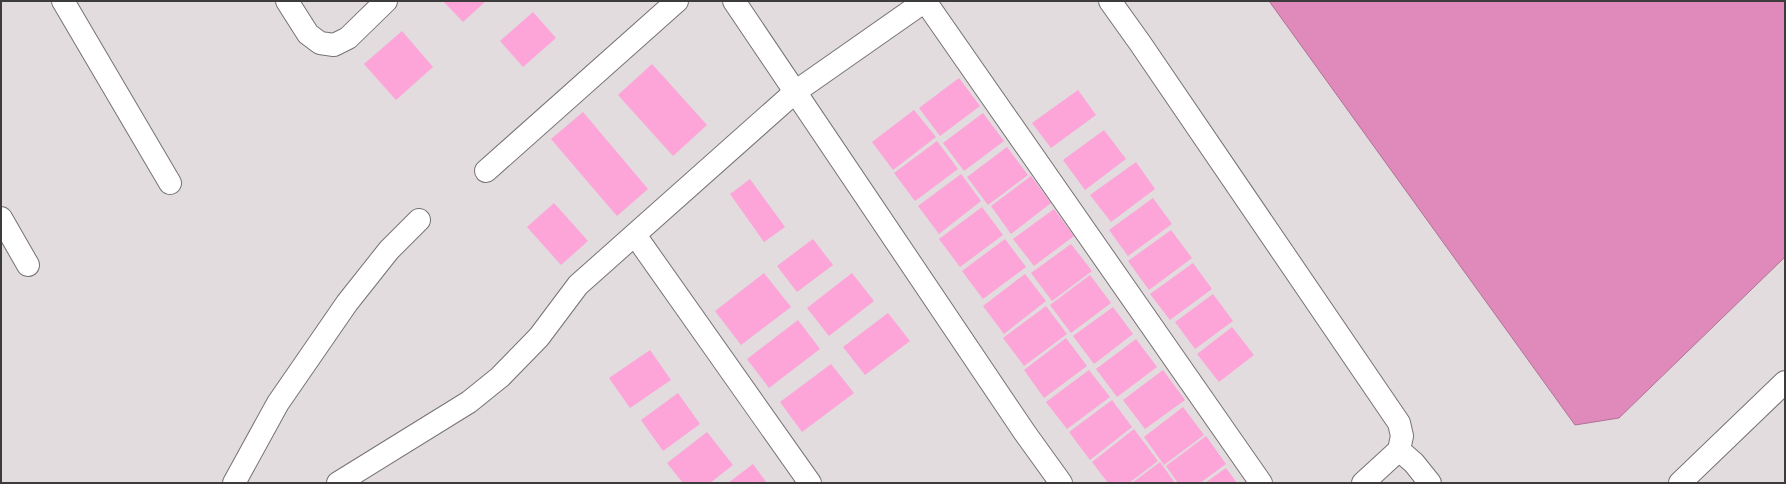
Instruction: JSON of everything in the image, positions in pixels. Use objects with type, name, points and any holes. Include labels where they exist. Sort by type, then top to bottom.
[{"type":"street","points":[[63,1],[170,183]]},
{"type":"street","points":[[287,1],[308,34],[320,42],[334,45],[348,38],[386,1]]},
{"type":"street","points":[[486,171],[677,1]]},
{"type":"street","points":[[734,1],[1025,433],[1061,483]]},
{"type":"street","points":[[338,483],[469,402],[500,377],[539,337],[578,285],[795,92],[925,1],[1261,483]]},
{"type":"street","points":[[1110,1],[1400,423],[1402,436],[1399,450],[1363,483]]},
{"type":"street","points":[[1,218],[28,265]]},
{"type":"street","points":[[234,483],[278,403],[347,303],[388,250],[419,220]]},
{"type":"street","points":[[635,234],[810,483]]},
{"type":"street","points":[[1680,483],[1785,382]]},
{"type":"street","points":[[1399,450],[1414,463],[1430,483]]},
{"type":"shaded area","points":[[1269,1],[1785,1],[1785,257],[1619,418],[1575,425]]},
{"type":"building","points":[[443,1],[486,1],[463,22]]},
{"type":"building","points":[[533,12],[556,38],[523,67],[500,41]]},
{"type":"building","points":[[402,31],[433,67],[396,100],[364,64]]},
{"type":"building","points":[[652,64],[707,125],[673,156],[618,95]]},
{"type":"building","points":[[959,78],[980,106],[940,136],[919,108]]},
{"type":"building","points":[[1078,90],[1096,115],[1051,148],[1032,123]]},
{"type":"building","points":[[914,110],[936,137],[893,170],[872,142]]},
{"type":"building","points":[[583,112],[648,189],[617,216],[551,139]]},
{"type":"building","points":[[983,113],[1004,141],[964,171],[943,143]]},
{"type":"building","points":[[1104,130],[1126,159],[1085,190],[1063,160]]},
{"type":"building","points":[[937,141],[958,169],[915,201],[894,173]]},
{"type":"building","points":[[1007,147],[1028,175],[988,205],[967,177]]},
{"type":"building","points":[[1136,162],[1155,189],[1111,222],[1090,195]]},
{"type":"building","points":[[961,174],[981,201],[939,234],[918,206]]},
{"type":"building","points":[[1031,176],[1051,203],[1011,234],[991,206]]},
{"type":"building","points":[[750,179],[785,227],[764,242],[730,194]]},
{"type":"building","points":[[1153,198],[1172,224],[1128,256],[1109,230]]},
{"type":"building","points":[[554,203],[588,241],[561,265],[527,227]]},
{"type":"building","points":[[982,207],[1003,235],[960,267],[939,239]]},
{"type":"building","points":[[1054,209],[1074,236],[1034,266],[1013,239]]},
{"type":"building","points":[[1171,230],[1192,258],[1149,290],[1128,261]]},
{"type":"building","points":[[813,239],[833,265],[797,292],[777,266]]},
{"type":"building","points":[[1005,239],[1026,267],[983,299],[962,271]]},
{"type":"building","points":[[1071,244],[1092,271],[1052,301],[1031,273]]},
{"type":"building","points":[[1193,263],[1212,289],[1170,320],[1150,294]]},
{"type":"building","points":[[764,273],[791,307],[741,345],[715,311]]},
{"type":"building","points":[[852,273],[874,301],[829,336],[807,308]]},
{"type":"building","points":[[1025,274],[1046,301],[1004,334],[983,306]]},
{"type":"building","points":[[1090,275],[1111,303],[1071,333],[1050,305]]},
{"type":"building","points":[[1213,294],[1233,321],[1195,349],[1175,322]]},
{"type":"building","points":[[1046,306],[1067,334],[1024,366],[1003,338]]},
{"type":"building","points":[[1113,307],[1133,334],[1094,364],[1073,336]]},
{"type":"building","points":[[888,313],[910,341],[865,375],[843,347]]},
{"type":"building","points":[[798,320],[820,349],[769,388],[747,359]]},
{"type":"building","points":[[1232,327],[1254,355],[1219,382],[1197,354]]},
{"type":"building","points":[[1066,338],[1087,366],[1044,398],[1024,370]]},
{"type":"building","points":[[1136,339],[1157,367],[1117,397],[1096,369]]},
{"type":"building","points":[[650,350],[671,380],[630,408],[609,378]]},
{"type":"building","points":[[831,364],[854,393],[802,432],[780,402]]},
{"type":"building","points":[[1089,370],[1110,397],[1067,429],[1046,402]]},
{"type":"building","points":[[1163,370],[1185,400],[1145,429],[1123,400]]},
{"type":"building","points":[[678,393],[700,424],[663,451],[641,420]]},
{"type":"building","points":[[1112,400],[1132,427],[1090,460],[1069,432]]},
{"type":"building","points":[[1183,407],[1204,435],[1164,465],[1144,437]]},
{"type":"building","points":[[1134,429],[1158,461],[1129,483],[1108,483],[1092,462]]},
{"type":"building","points":[[707,432],[733,465],[710,483],[683,483],[667,463]]},
{"type":"building","points":[[1206,436],[1226,464],[1200,483],[1178,483],[1166,466]]},
{"type":"building","points":[[1160,462],[1175,483],[1132,483]]},
{"type":"building","points":[[753,464],[767,483],[728,483]]},
{"type":"building","points":[[1226,468],[1237,483],[1205,483]]}]
